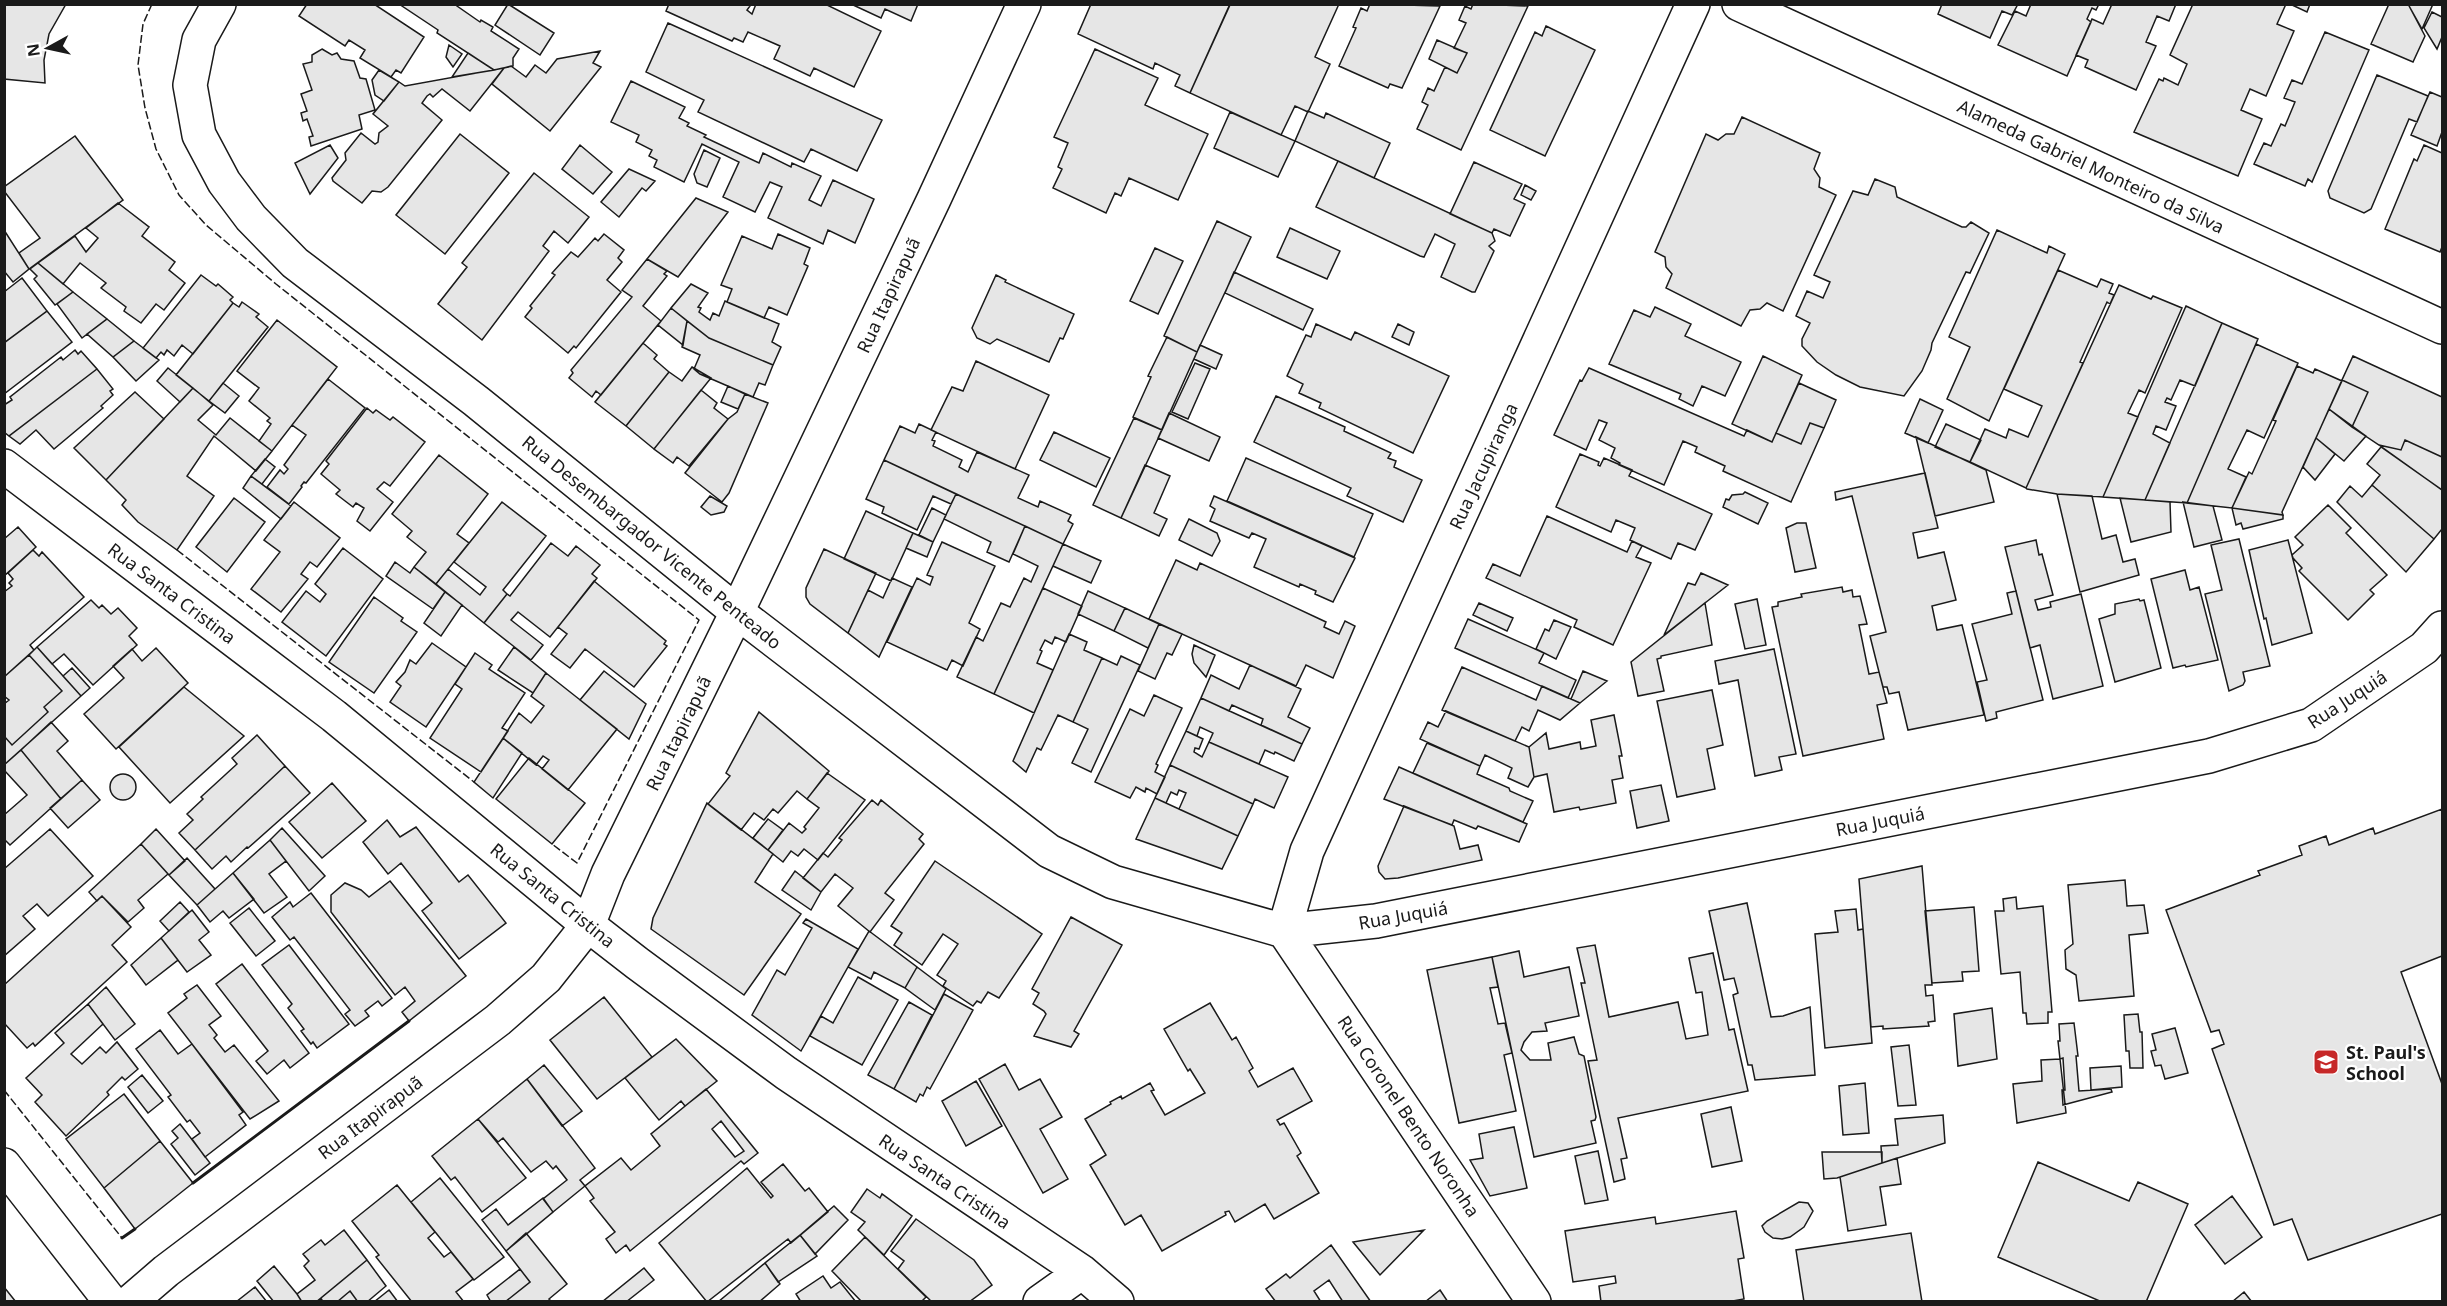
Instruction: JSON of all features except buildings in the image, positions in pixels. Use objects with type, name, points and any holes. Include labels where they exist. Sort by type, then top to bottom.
[{"type":"street","name":"Rua Desembargador Vicente Penteado","points":[[219,4],[199,40],[190,85],[199,135],[224,182],[251,219],[295,263],[476,401],[737,612],[1049,851],[1113,882],[1284,931]]},
{"type":"street","name":"Rua Itapirapuã","points":[[130,1302],[166,1271],[498,1020],[546,978],[588,925],[608,874],[737,612],[934,199],[1024,4]]},
{"type":"street","name":"Rua Jacupiranga","points":[[1284,931],[1307,851],[1693,4]]},
{"type":"street","name":"Alameda Gabriel Monteiro da Silva","points":[[1754,8],[2442,327]]},
{"type":"street","name":"Rua Santa Cristina","points":[[4,466],[334,716],[588,925],[786,1074],[1082,1272],[1117,1302]]},
{"type":"street","name":"Rua Juquiá","points":[[1284,931],[1376,921],[2209,756],[2311,725],[2424,648],[2442,628]]},
{"type":"street","name":"Rua Coronel Bento Noronha","points":[[1284,931],[1533,1302]]},
{"type":"street","points":[[4,1164],[111,1302]]},
{"type":"street","points":[[1040,1302],[1082,1272]]},
{"type":"fence","points":[[152,4],[143,24],[138,65],[145,108],[156,149],[179,195],[206,225],[276,284],[699,620],[577,863],[552,844]]},
{"type":"fence","points":[[177,550],[474,782]]},
{"type":"fence","points":[[4,1090],[122,1238]]},
{"type":"wall","points":[[193,1183],[409,1021]]},
{"type":"wall","points":[[122,1238],[135,1229]]},
{"type":"place","name":"St. Paul's School","points":[[2326,1062]]}]
